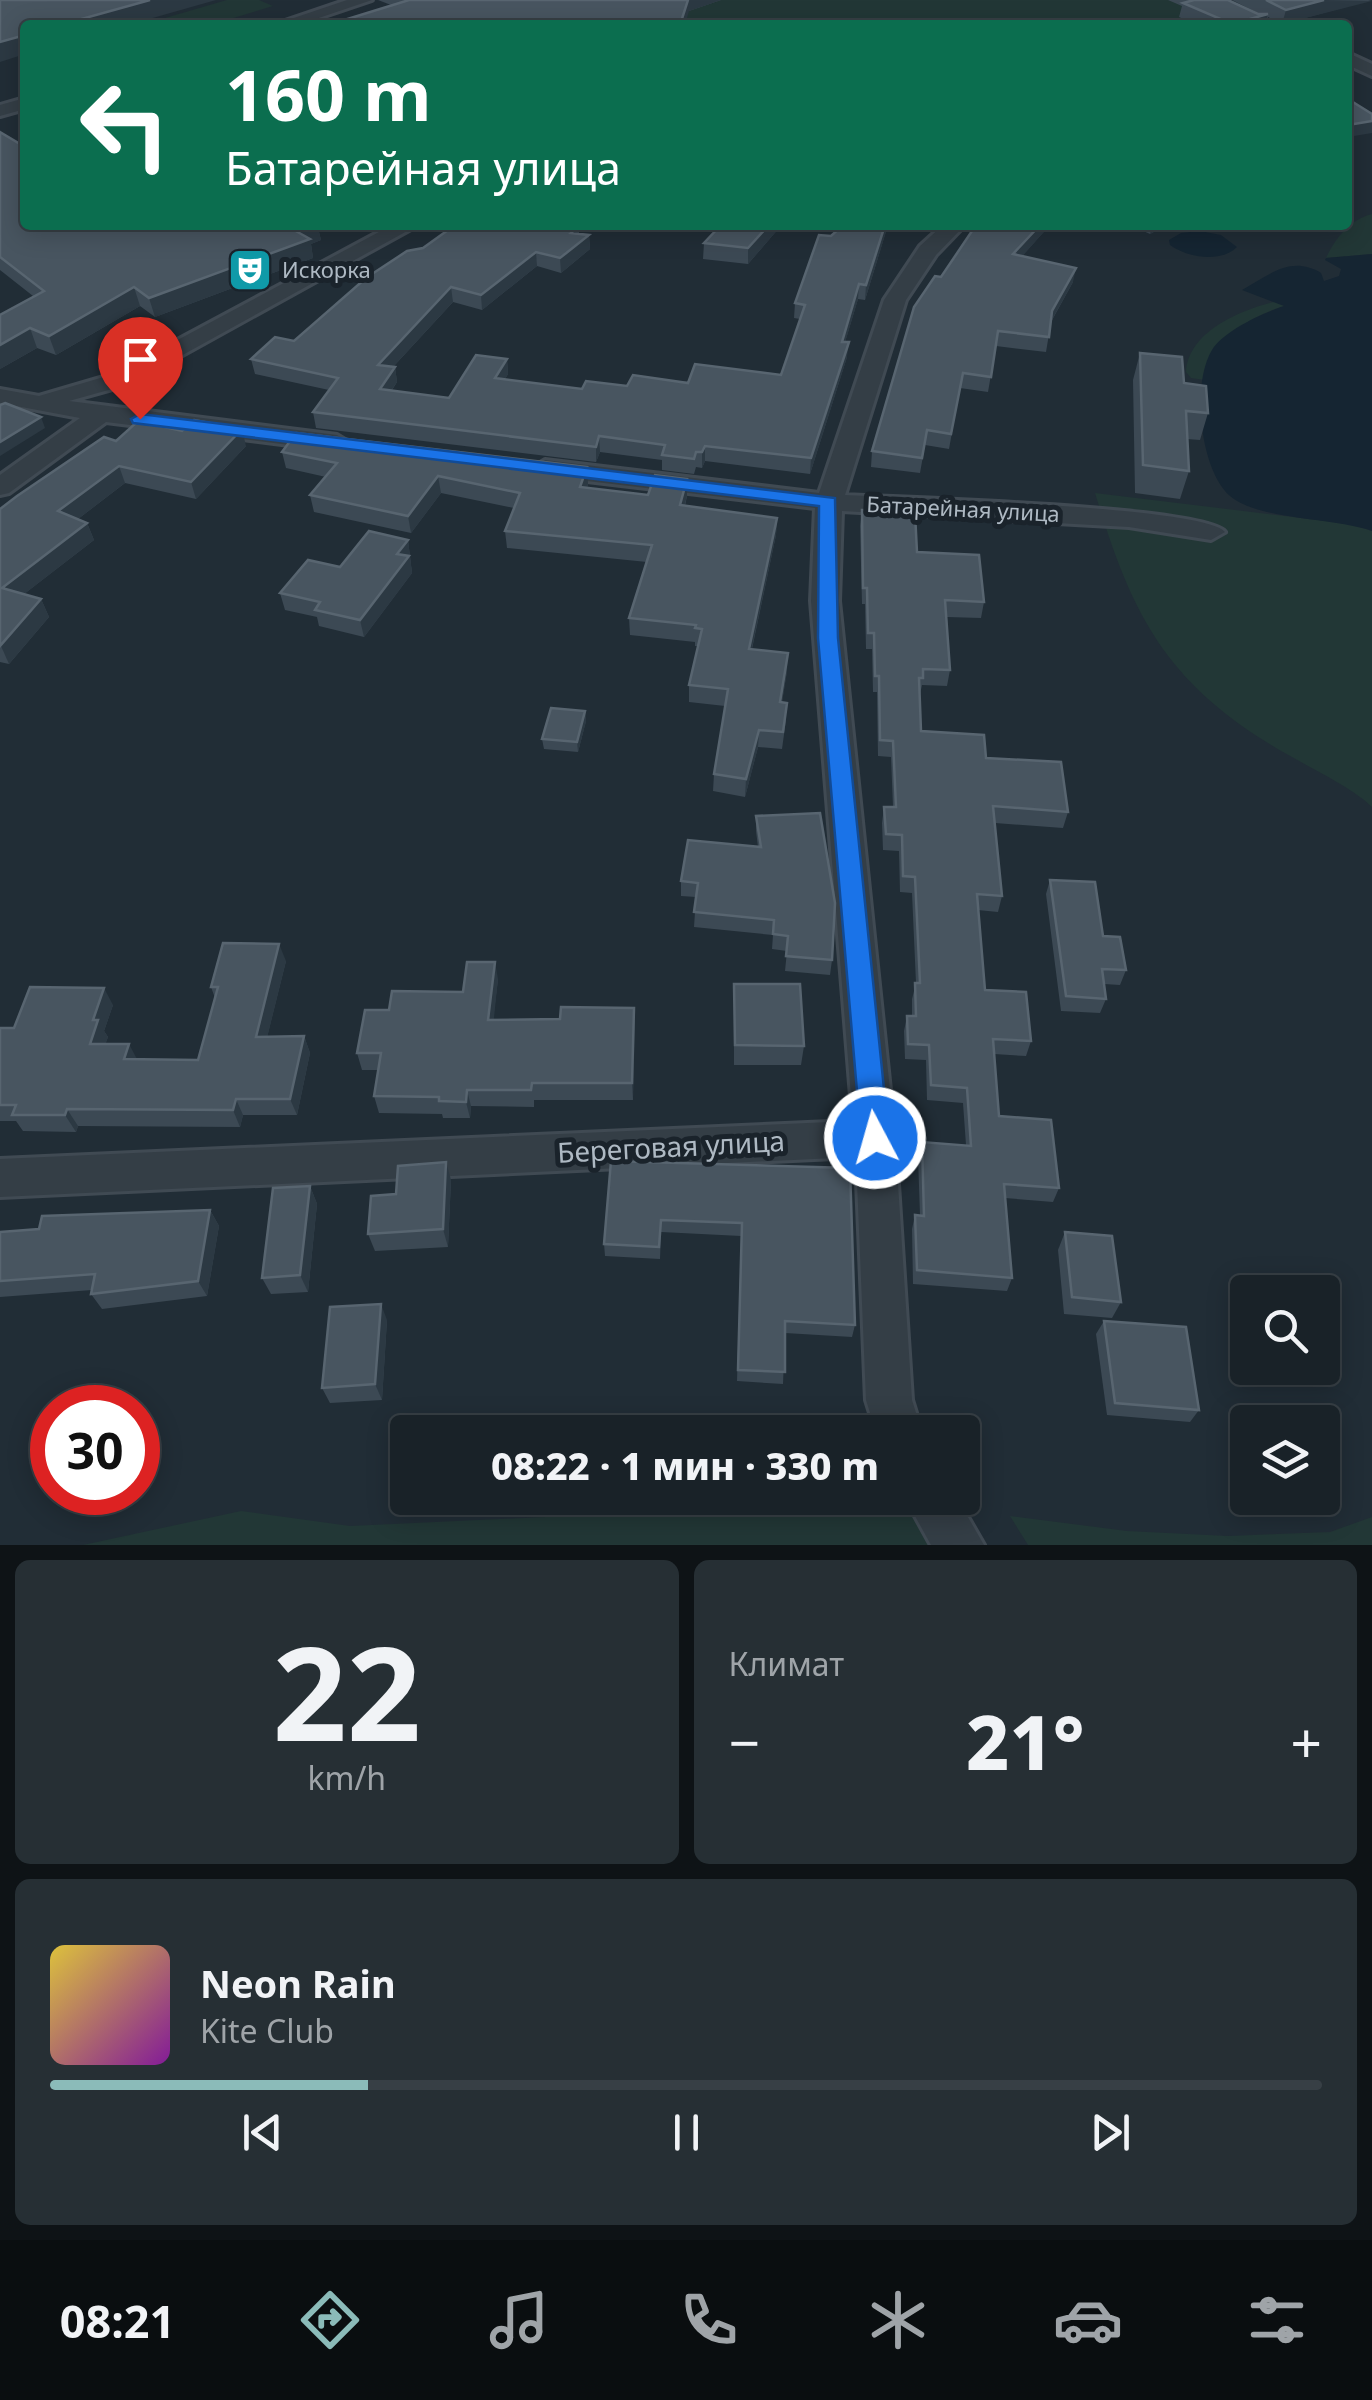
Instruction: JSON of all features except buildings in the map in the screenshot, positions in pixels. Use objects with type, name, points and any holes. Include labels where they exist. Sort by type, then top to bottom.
[{"type":"street","points":[[304,0],[329,10]]},
{"type":"street","points":[[297,20],[364,0]]},
{"type":"street","points":[[30,401],[77,394],[122,379],[399,230]]},
{"type":"street","points":[[893,1415],[889,1400],[875,1138],[828,638],[828,502],[895,300],[928,251],[950,230]]},
{"type":"street","points":[[0,396],[101,414],[357,445]]},
{"type":"street","points":[[0,487],[101,414]]},
{"type":"street","name":"Батарейная улица","points":[[514,464],[828,502],[1129,519],[1212,532]]},
{"type":"street","name":"Береговая улица","points":[[0,1178],[875,1138]]},
{"type":"street","points":[[940,1515],[959,1545]]},
{"type":"green space","points":[[227,0],[259,0],[273,6],[227,20],[158,20]]},
{"type":"green space","points":[[481,0],[1201,0],[1248,20],[531,20]]},
{"type":"green space","points":[[1372,214],[1372,254],[1326,258],[1344,230],[1352,230],[1357,220]]},
{"type":"green space","points":[[1277,301],[1285,306],[1258,316],[1223,342],[1205,380],[1191,378],[1186,372],[1189,357],[1207,333],[1234,316]]},
{"type":"green space","points":[[1095,493],[1351,524],[1372,531],[1372,807],[1351,790],[1232,718],[1176,665],[1137,606]]},
{"type":"green space","points":[[241,1511],[350,1526],[588,1515],[918,1515],[928,1545],[83,1545]]},
{"type":"green space","points":[[1010,1516],[1127,1531],[1228,1536],[1330,1532],[1372,1517],[1372,1545],[1028,1545]]},
{"type":"water","points":[[1181,233],[1221,235],[1237,247],[1222,255],[1204,257],[1170,245],[1169,240]]},
{"type":"water","points":[[1372,254],[1372,531],[1243,504],[1230,496],[1212,467],[1202,426],[1202,384],[1217,343],[1255,318],[1284,306],[1242,290],[1290,267],[1310,268],[1321,273],[1324,281],[1339,276],[1341,269],[1326,258]]},
{"type":"place","name":"Искорка","points":[[250,270]]},
{"type":"route","points":[[140,419],[828,502],[828,638],[875,1138]]}]
